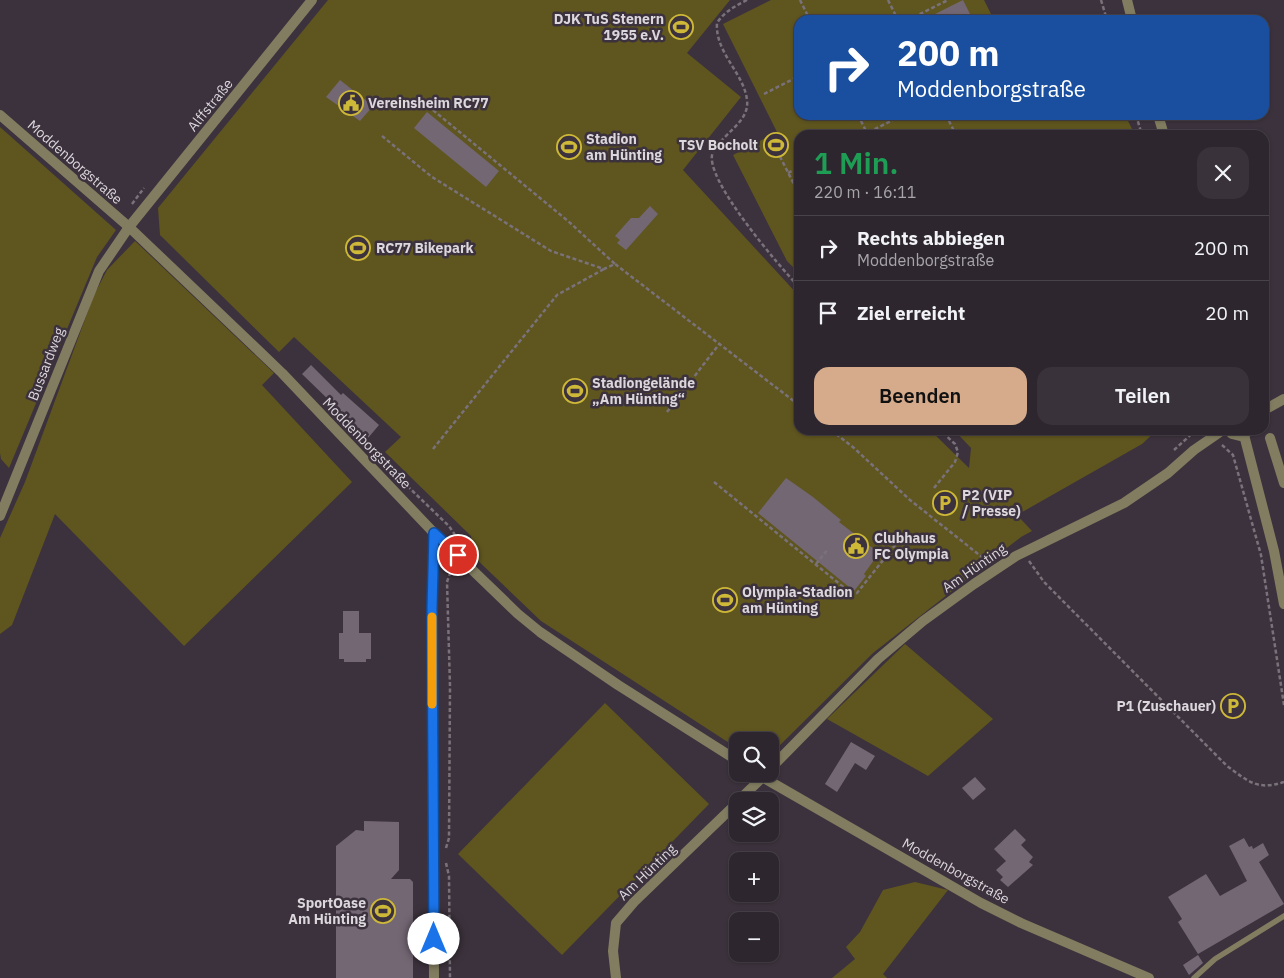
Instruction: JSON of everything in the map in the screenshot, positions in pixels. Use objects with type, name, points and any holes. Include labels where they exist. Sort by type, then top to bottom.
[{"type":"street","name":"Alffstraße","points":[[129,227],[312,0]]},
{"type":"street","points":[[1127,0],[1131,15]]},
{"type":"street","name":"Moddenborgstraße","points":[[0,115],[129,227],[282,373],[434,533],[518,614],[540,632],[618,685],[729,755]]},
{"type":"street","name":"Bussardweg","points":[[0,516],[88,294],[99,271],[129,227]]},
{"type":"street","points":[[1269,407],[1284,399]]},
{"type":"street","name":"Am Hünting","points":[[779,758],[900,638],[995,568],[1024,551],[1124,503],[1168,473],[1194,450],[1216,435]]},
{"type":"street","points":[[1248,435],[1284,604]]},
{"type":"street","points":[[1270,438],[1284,483]]},
{"type":"street","points":[[434,533],[432,608],[434,978]]},
{"type":"street","name":"Am Hünting","points":[[746,792],[756,782]]},
{"type":"street","name":"Moddenborgstraße","points":[[779,782],[989,907],[1021,923],[1148,978]]},
{"type":"street","name":"Am Hünting","points":[[616,978],[613,951],[616,923],[634,902],[729,810]]},
{"type":"lane","points":[[1194,978],[1215,959],[1284,916]]},
{"type":"path","points":[[747,0],[734,6],[721,16],[717,23],[716,31],[719,42],[745,92],[747,108],[742,118],[712,153],[712,169],[728,198],[778,265],[794,282]]},
{"type":"path","points":[[800,0],[808,15]]},
{"type":"path","points":[[888,0],[896,15]]},
{"type":"path","points":[[918,15],[948,0]]},
{"type":"path","points":[[1101,0],[1106,15]]},
{"type":"path","points":[[764,94],[794,79]]},
{"type":"path","points":[[428,106],[568,220],[615,264],[794,401]]},
{"type":"path","points":[[873,130],[893,120]]},
{"type":"path","points":[[382,136],[432,177],[551,252],[604,269]]},
{"type":"path","points":[[771,138],[794,184]]},
{"type":"path","points":[[788,172],[794,169]]},
{"type":"path","points":[[433,449],[557,295],[615,264]]},
{"type":"path","points":[[667,412],[720,343]]},
{"type":"path","points":[[837,435],[910,500],[995,568]]},
{"type":"path","points":[[934,488],[954,462],[958,452],[955,444],[945,435]]},
{"type":"path","points":[[1172,452],[1191,435]]},
{"type":"path","points":[[1229,450],[1233,455],[1261,555],[1284,706]]},
{"type":"path","points":[[392,471],[457,535],[461,544],[447,582],[450,686],[449,838],[445,853]]},
{"type":"path","points":[[714,482],[852,594],[857,593],[907,530]]},
{"type":"path","points":[[816,564],[828,548]]},
{"type":"path","points":[[1024,551],[1031,565],[1044,582],[1227,766],[1252,784],[1274,785],[1284,782]]},
{"type":"path","points":[[445,859],[449,876],[450,978]]},
{"type":"shaded area","name":"Stadiongelände „Am Hünting“","points":[[328,0],[730,0],[687,53],[741,97],[683,170],[794,291],[794,435],[935,435],[969,468],[971,448],[959,435],[1152,435],[1142,444],[1017,515],[1032,531],[1021,537],[873,653],[779,746],[779,732],[729,732],[729,743],[541,621],[472,555],[471,536],[385,452],[401,437],[294,337],[279,352],[160,235],[158,208]]},
{"type":"shaded area","name":"TSV Bocholt","points":[[771,0],[984,0],[992,15],[794,15],[794,120],[1128,120],[1132,130],[794,130],[794,268],[787,261],[733,155],[777,132],[723,24]]},
{"type":"shaded area","points":[[0,127],[116,230],[97,257],[9,468],[1,459],[0,453]]},
{"type":"shaded area","points":[[135,241],[274,373],[262,385],[352,482],[184,646],[55,514],[12,625],[0,634],[0,538],[25,482],[94,295],[107,270]]},
{"type":"shaded area","points":[[905,644],[993,719],[928,776],[827,719]]},
{"type":"shaded area","points":[[605,703],[709,804],[562,955],[458,854]]},
{"type":"shaded area","points":[[915,882],[948,890],[883,974],[887,978],[832,978],[855,959],[846,947],[860,932],[883,890]]},
{"type":"building","points":[[963,0],[970,15],[933,15]]},
{"type":"building","name":"Vereinsheim RC77","points":[[340,80],[373,106],[360,121],[326,97]]},
{"type":"building","points":[[427,112],[499,171],[486,187],[414,128]]},
{"type":"building","points":[[650,206],[658,214],[626,250],[617,243],[620,240],[615,236],[631,218],[639,218]]},
{"type":"building","points":[[311,365],[341,395],[343,393],[379,425],[368,438],[302,374]]},
{"type":"building","points":[[786,478],[813,497],[841,520],[839,522],[879,553],[864,574],[866,576],[854,591],[758,513]]},
{"type":"building","points":[[343,611],[359,611],[359,633],[371,633],[371,659],[366,659],[366,662],[344,662],[344,659],[339,659],[339,633],[343,633]]},
{"type":"building","points":[[851,742],[875,756],[866,770],[855,763],[837,792],[825,784]]},
{"type":"building","points":[[975,777],[986,789],[973,800],[962,788]]},
{"type":"building","points":[[364,821],[399,822],[399,870],[391,879],[410,879],[413,882],[413,978],[336,978],[336,846],[356,830],[364,831]]},
{"type":"building","points":[[1015,829],[1026,840],[1021,845],[1033,857],[1029,862],[1033,865],[1008,887],[1000,880],[1003,877],[996,870],[1006,861],[994,849]]},
{"type":"building","points":[[1244,838],[1249,847],[1252,846],[1253,849],[1263,843],[1269,855],[1259,862],[1284,904],[1198,954],[1178,922],[1182,919],[1168,897],[1206,874],[1220,896],[1247,881],[1229,846]]},
{"type":"building","points":[[1198,955],[1203,963],[1189,975],[1183,965]]},
{"type":"slow traffic","points":[[432,617],[432,704]]},
{"type":"place","name":"DJK TuS Stenern 1955 e.V.","points":[[681,27]]},
{"type":"place","name":"Vereinsheim RC77","points":[[351,103]]},
{"type":"place","name":"TSV Bocholt","points":[[776,145]]},
{"type":"place","name":"Stadion am Hünting","points":[[569,147]]},
{"type":"place","name":"RC77 Bikepark","points":[[358,248]]},
{"type":"place","name":"Stadiongelände „Am Hünting“","points":[[575,391]]},
{"type":"place","name":"P2 (VIP / Presse)","points":[[945,503]]},
{"type":"place","name":"Clubhaus FC Olympia","points":[[856,546]]},
{"type":"place","name":"Olympia-Stadion am Hünting","points":[[725,600]]},
{"type":"place","name":"P1 (Zuschauer)","points":[[1233,706]]},
{"type":"place","name":"SportOase Am Hünting","points":[[383,911]]},
{"type":"route","points":[[434,939],[432,608],[434,533],[458,555]]}]
